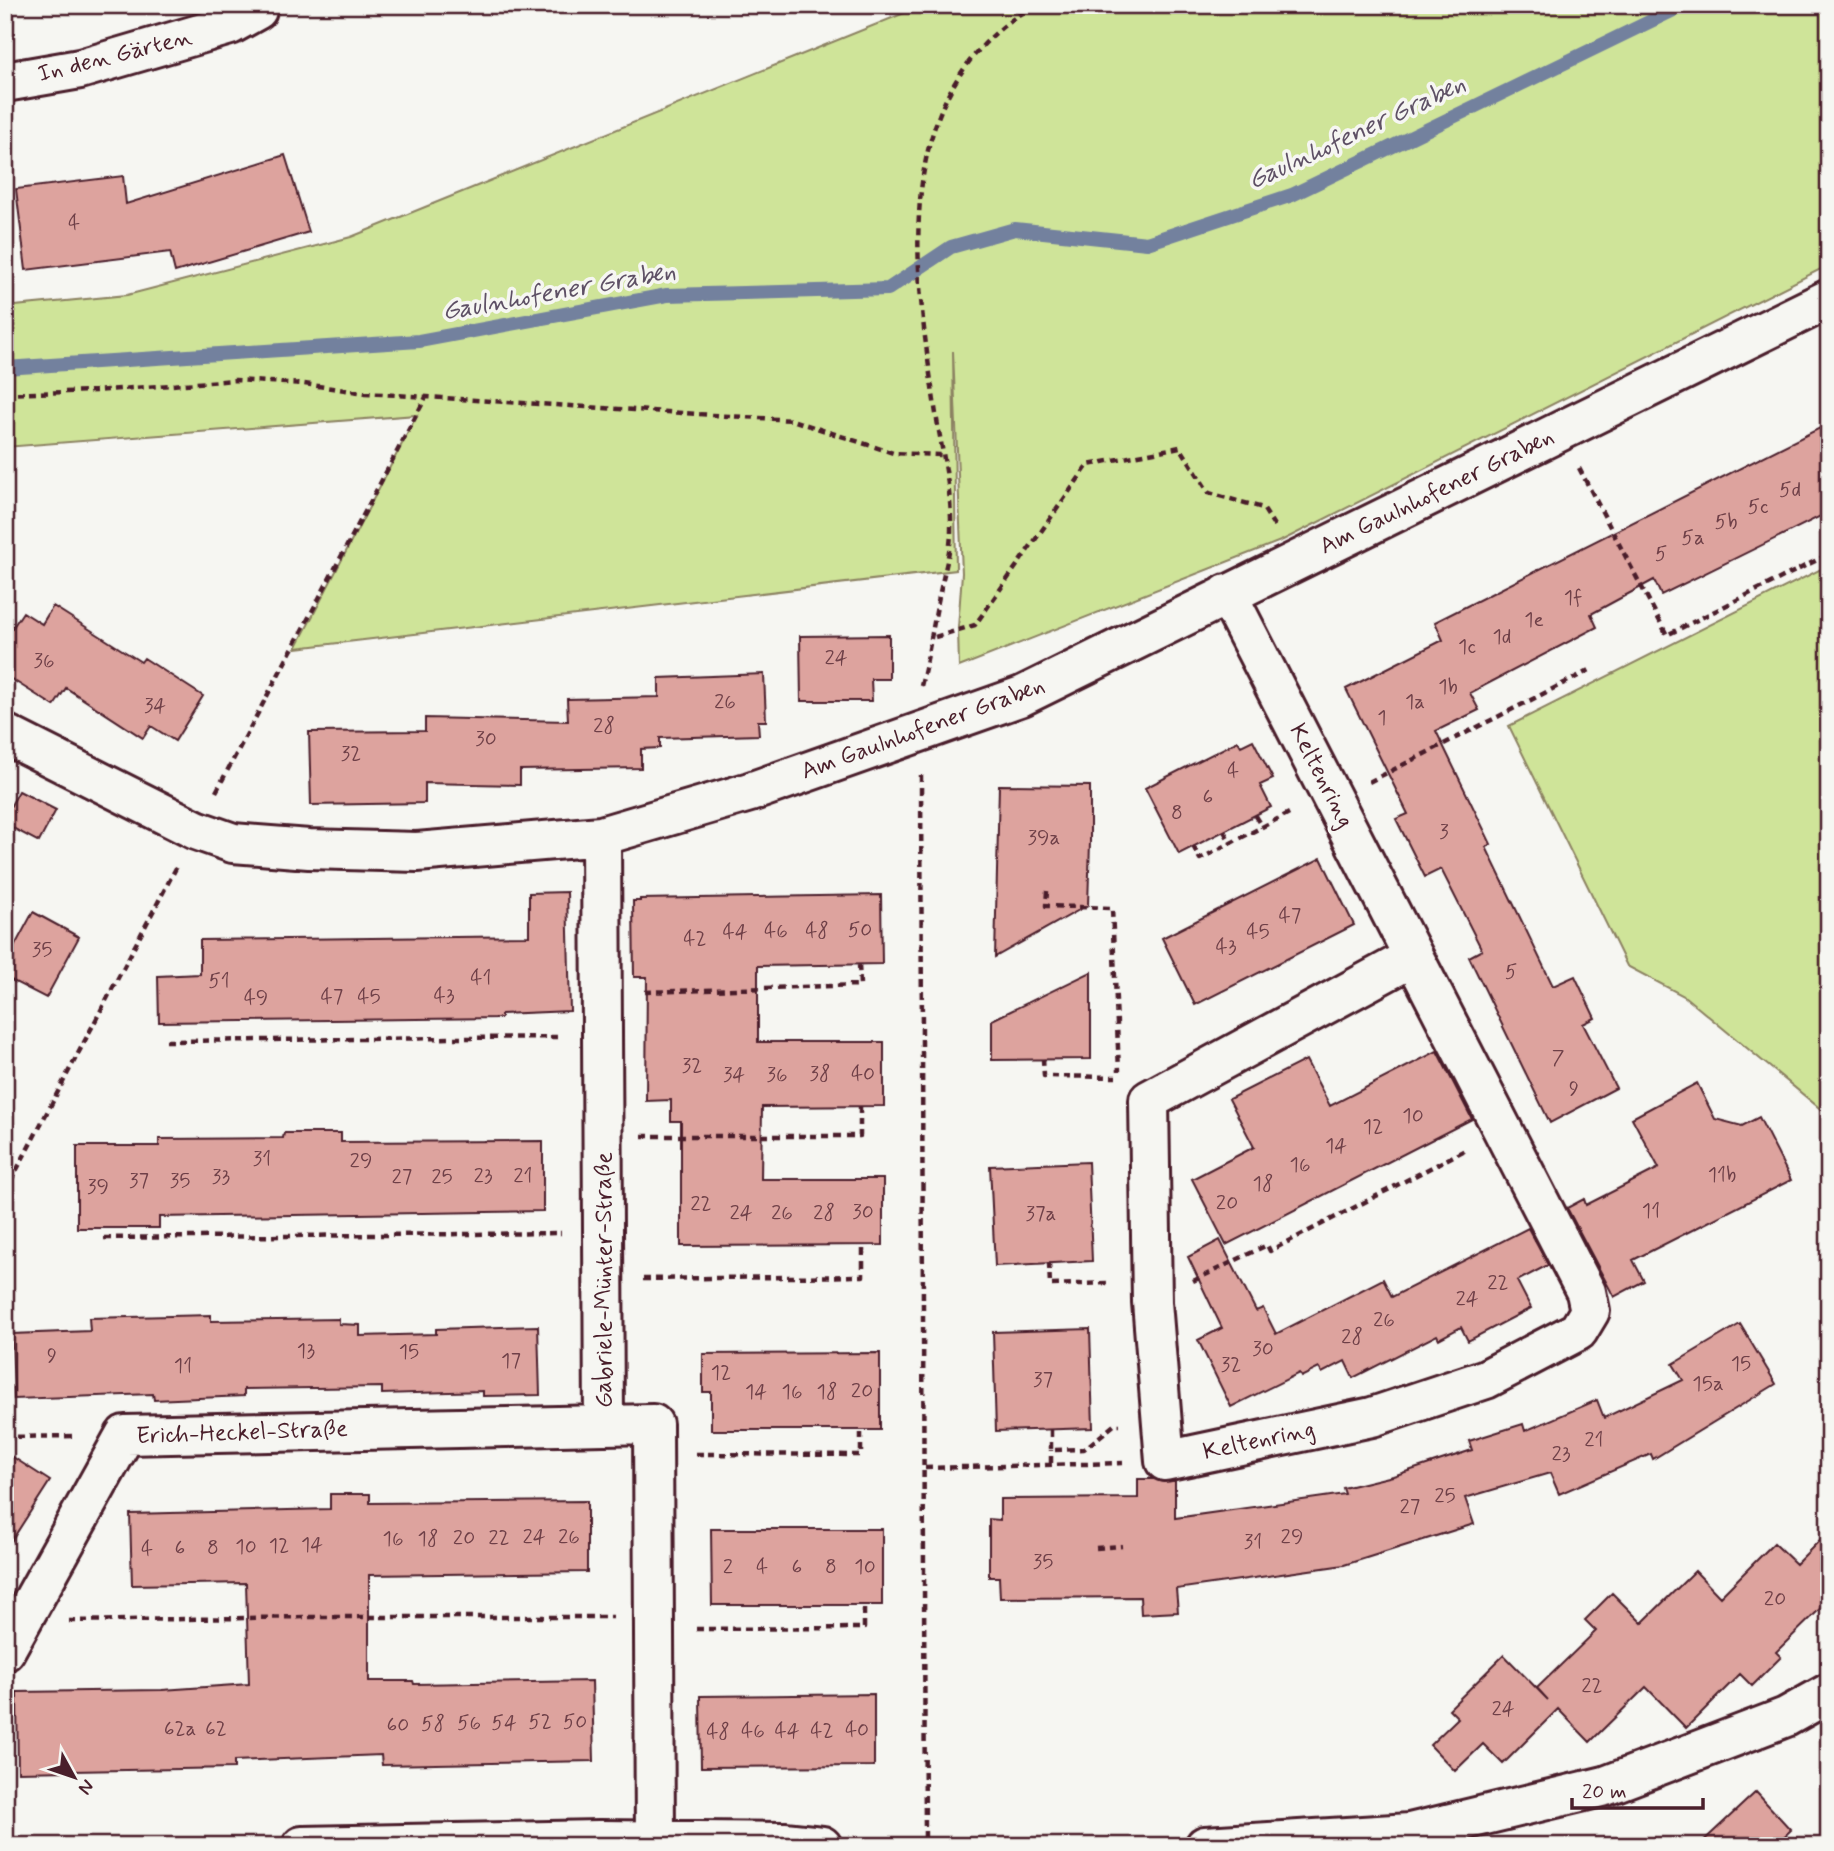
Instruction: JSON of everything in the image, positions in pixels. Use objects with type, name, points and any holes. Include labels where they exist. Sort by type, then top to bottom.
[{"type":"street","name":"In den Gärten","points":[[5,82],[80,69],[218,29],[257,10],[258,5]]},
{"type":"street","name":"Am Gaulnhofener Graben","points":[[5,734],[196,830],[233,843],[309,849],[417,852],[601,836],[750,792],[921,734],[1022,696],[1829,299]]},
{"type":"street","name":"Keltenring","points":[[1227,594],[1413,957],[1505,1129],[1586,1292],[1590,1311],[1578,1331],[1486,1378],[1372,1417],[1165,1461],[1152,1291],[1149,1100],[1413,957]]},
{"type":"street","name":"Gabriele-Münter-Straße","points":[[601,836],[604,1425],[653,1424],[655,1842]]},
{"type":"street","name":"Erich-Heckel-Straße","points":[[14,1637],[125,1435],[604,1425]]},
{"type":"street","points":[[1205,1846],[1410,1833],[1605,1786],[1786,1717],[1829,1693]]},
{"type":"street","points":[[302,1846],[784,1842],[822,1846]]},
{"type":"path","points":[[925,1846],[920,688],[934,638],[951,530],[924,335],[918,247],[923,172],[932,126],[953,85],[981,47],[1016,16],[1034,5]]},
{"type":"path","points":[[5,394],[95,391],[235,380],[304,384],[365,393],[792,420],[893,453],[942,455]]},
{"type":"path","points":[[1561,433],[1667,635],[1829,554]]},
{"type":"path","points":[[934,638],[975,625],[1088,465],[1180,447],[1209,493],[1263,508],[1295,560]]},
{"type":"path","points":[[1193,846],[1200,859],[1590,670]]},
{"type":"path","points":[[1255,816],[1262,827]]},
{"type":"path","points":[[1224,831],[1231,843]]},
{"type":"path","points":[[1043,1059],[1044,1076],[1120,1077],[1117,1060],[1112,908],[1046,906],[1047,891]]},
{"type":"path","points":[[602,994],[860,985],[859,964]]},
{"type":"path","points":[[166,1041],[602,1037]]},
{"type":"path","points":[[603,1136],[860,1136],[860,1106]]},
{"type":"path","points":[[1049,1263],[1050,1285],[1152,1291],[1267,1245],[1270,1251],[1505,1129]]},
{"type":"path","points":[[104,1238],[604,1233]]},
{"type":"path","points":[[604,1279],[863,1276],[863,1246]]},
{"type":"path","points":[[1051,1450],[1084,1449],[1114,1425],[1163,1423]]},
{"type":"path","points":[[653,1454],[861,1455],[861,1430]]},
{"type":"path","points":[[1051,1430],[1051,1463]]},
{"type":"path","points":[[5,1437],[125,1435]]},
{"type":"path","points":[[925,1468],[1165,1461]]},
{"type":"path","points":[[1096,1548],[1122,1546]]},
{"type":"path","points":[[14,1637],[305,1617],[864,1628],[864,1605]]},
{"type":"green space","points":[[924,5],[1829,5],[1829,265],[1283,540],[959,667],[958,628],[962,573],[953,351],[956,570],[296,648],[417,415],[5,447],[5,307],[127,295],[351,237]]},
{"type":"green space","points":[[1829,565],[1829,1116],[1684,996],[1627,966],[1509,726]]},
{"type":"building","points":[[285,155],[309,232],[175,272],[170,252],[26,270],[16,189],[123,176],[126,204]]},
{"type":"building","points":[[1820,428],[1829,447],[1829,512],[1661,595],[1654,580],[1591,614],[1597,627],[1470,693],[1479,710],[1436,731],[1491,844],[1486,847],[1553,986],[1575,976],[1595,1018],[1583,1024],[1616,1088],[1550,1123],[1469,957],[1482,950],[1441,869],[1425,877],[1396,819],[1408,814],[1346,689],[1443,640],[1435,622]]},
{"type":"building","points":[[53,606],[141,662],[144,658],[203,696],[175,741],[151,726],[143,738],[66,688],[54,706],[5,675],[5,639],[23,612],[42,624]]},
{"type":"building","points":[[889,635],[889,679],[871,679],[872,701],[801,701],[800,636]]},
{"type":"building","points":[[764,674],[766,721],[758,721],[759,735],[660,738],[660,748],[641,749],[641,768],[520,770],[520,785],[425,783],[425,803],[311,805],[309,732],[425,731],[425,718],[568,721],[567,699],[659,697],[659,678]]},
{"type":"building","points":[[1253,740],[1273,779],[1260,785],[1271,807],[1179,854],[1145,788],[1238,741],[1241,746]]},
{"type":"building","points":[[999,785],[1090,786],[1090,842],[1088,905],[995,957]]},
{"type":"building","points":[[19,791],[56,810],[39,842],[5,824],[5,816]]},
{"type":"building","points":[[1321,858],[1354,925],[1195,1005],[1162,938]]},
{"type":"building","points":[[567,892],[570,1011],[501,1014],[501,1018],[159,1022],[158,976],[200,974],[200,940],[529,936],[529,893]]},
{"type":"building","points":[[881,895],[882,964],[758,966],[758,1042],[884,1042],[884,1106],[762,1107],[761,1179],[883,1179],[883,1245],[681,1246],[681,1121],[671,1121],[671,1100],[646,1101],[647,977],[634,977],[633,901]]},
{"type":"building","points":[[33,912],[79,937],[46,998],[5,977],[5,964]]},
{"type":"building","points":[[1091,972],[1091,1059],[992,1060],[992,1020]]},
{"type":"building","points":[[1437,1051],[1472,1119],[1226,1245],[1192,1179],[1254,1147],[1229,1099],[1306,1060],[1330,1106]]},
{"type":"building","points":[[1697,1083],[1715,1119],[1742,1126],[1759,1117],[1791,1180],[1633,1260],[1644,1281],[1614,1297],[1567,1208],[1584,1199],[1586,1205],[1659,1168],[1632,1118]]},
{"type":"building","points":[[284,1133],[341,1133],[341,1142],[543,1141],[543,1211],[159,1217],[159,1228],[77,1228],[77,1146],[159,1146],[159,1139],[283,1138]]},
{"type":"building","points":[[1088,1162],[1092,1261],[995,1266],[990,1166]]},
{"type":"building","points":[[1528,1228],[1548,1265],[1517,1281],[1531,1308],[1468,1341],[1461,1327],[1439,1339],[1437,1335],[1353,1378],[1345,1361],[1322,1373],[1319,1368],[1301,1377],[1299,1373],[1231,1407],[1198,1340],[1222,1328],[1188,1257],[1220,1240],[1256,1311],[1263,1308],[1276,1334],[1383,1279],[1392,1297]]},
{"type":"building","points":[[211,1315],[211,1321],[339,1319],[339,1324],[360,1325],[360,1336],[436,1334],[436,1329],[538,1326],[540,1395],[483,1396],[483,1391],[382,1394],[382,1387],[244,1389],[244,1396],[154,1400],[153,1394],[14,1399],[12,1334],[90,1331],[89,1318]]},
{"type":"building","points":[[1740,1324],[1776,1384],[1653,1459],[1651,1454],[1559,1494],[1550,1473],[1465,1498],[1474,1524],[1344,1565],[1176,1589],[1178,1612],[1141,1614],[1140,1597],[1000,1598],[999,1577],[989,1577],[989,1519],[1000,1520],[1000,1499],[1138,1498],[1138,1479],[1175,1481],[1175,1518],[1345,1494],[1343,1488],[1393,1476],[1472,1450],[1469,1441],[1523,1424],[1525,1431],[1597,1400],[1604,1418],[1683,1380],[1673,1364]]},
{"type":"building","points":[[1090,1329],[1093,1428],[996,1431],[993,1332]]},
{"type":"building","points":[[880,1353],[880,1430],[711,1430],[711,1392],[703,1392],[703,1354]]},
{"type":"building","points":[[5,1452],[50,1481],[5,1551]]},
{"type":"building","points":[[330,1494],[370,1494],[370,1503],[587,1501],[587,1572],[369,1575],[369,1681],[413,1681],[414,1684],[592,1681],[594,1761],[382,1765],[381,1755],[234,1761],[234,1768],[18,1772],[17,1692],[162,1690],[249,1684],[246,1583],[132,1585],[130,1514],[330,1509]]},
{"type":"building","points":[[711,1529],[882,1529],[882,1605],[712,1605]]},
{"type":"building","points":[[1829,1531],[1829,1600],[1776,1652],[1781,1657],[1752,1686],[1740,1674],[1686,1728],[1646,1687],[1590,1742],[1558,1709],[1503,1764],[1483,1744],[1455,1771],[1430,1745],[1458,1718],[1449,1709],[1504,1655],[1548,1700],[1537,1688],[1596,1631],[1585,1620],[1612,1593],[1642,1623],[1695,1571],[1720,1597],[1774,1543],[1796,1564]]},
{"type":"building","points":[[874,1694],[874,1766],[701,1767],[700,1696]]},
{"type":"building","points":[[1756,1792],[1791,1830],[1774,1846],[1698,1846]]},
{"type":"waterway","name":"Gaulnhofener Graben","points":[[5,368],[419,341],[667,295],[888,289],[951,247],[1015,229],[1147,243],[1292,195],[1684,5]]}]
